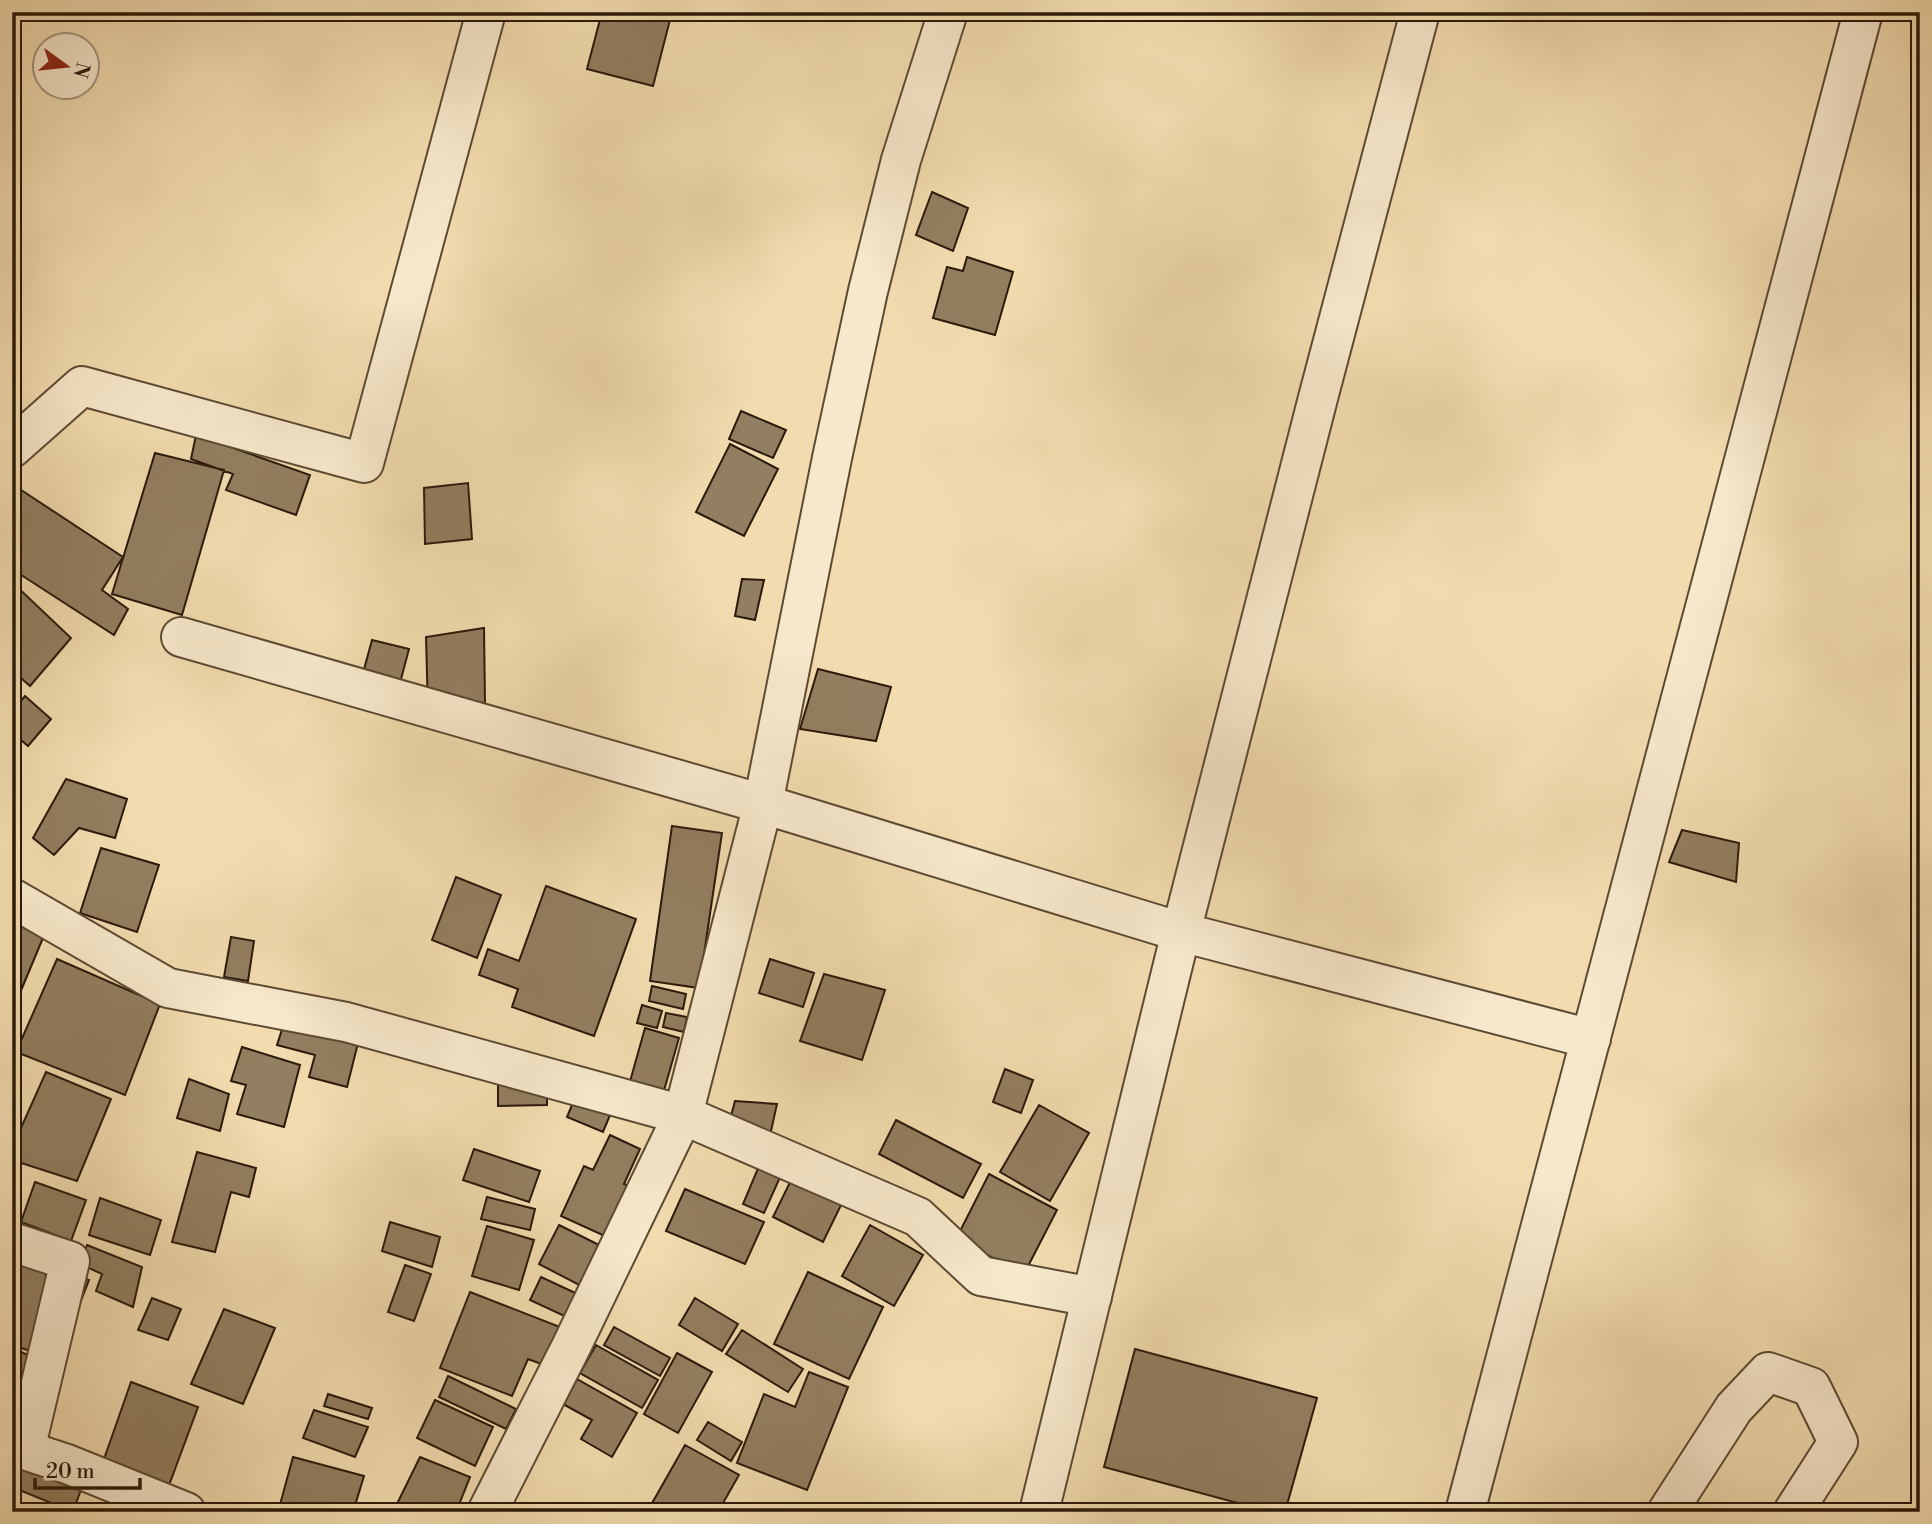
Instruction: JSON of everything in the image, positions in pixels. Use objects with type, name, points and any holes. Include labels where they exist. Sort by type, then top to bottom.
[{"type":"street","points":[[12,447],[82,386],[365,463],[486,12]]},
{"type":"street","points":[[487,1512],[571,1347],[683,1115],[763,804],[868,290],[901,160],[948,12]]},
{"type":"street","points":[[1039,1512],[1181,932],[1420,12]]},
{"type":"street","points":[[1465,1512],[1863,12]]},
{"type":"street","points":[[181,637],[763,804],[1181,932],[1591,1039]]},
{"type":"street","points":[[12,898],[168,988],[346,1021],[683,1115],[918,1217],[981,1276],[1092,1297]]},
{"type":"street","points":[[12,1242],[70,1261],[19,1448],[67,1464],[186,1512]]},
{"type":"street","points":[[1667,1512],[1734,1408],[1768,1372],[1811,1387],[1838,1442],[1793,1512]]},
{"type":"building","points":[[602,12],[672,12],[653,86],[587,69]]},
{"type":"building","points":[[932,192],[968,208],[953,251],[916,235]]},
{"type":"building","points":[[967,257],[1013,272],[995,335],[933,318],[947,267],[963,271]]},
{"type":"building","points":[[741,411],[786,430],[773,458],[729,439]]},
{"type":"building","points":[[196,435],[310,475],[296,515],[226,490],[233,474],[191,459]]},
{"type":"building","points":[[730,444],[778,469],[744,536],[696,512]]},
{"type":"building","points":[[155,453],[224,470],[182,615],[112,594]]},
{"type":"building","points":[[468,483],[472,539],[425,544],[424,488]]},
{"type":"building","points":[[12,484],[123,557],[102,590],[128,609],[114,635],[12,569]]},
{"type":"building","points":[[742,579],[764,580],[755,620],[735,616]]},
{"type":"building","points":[[13,583],[71,638],[30,686],[12,670]]},
{"type":"building","points":[[484,628],[485,703],[428,711],[426,637]]},
{"type":"building","points":[[372,640],[409,649],[400,683],[363,673]]},
{"type":"building","points":[[818,669],[891,687],[876,741],[800,729]]},
{"type":"building","points":[[25,696],[51,719],[28,746],[12,732],[12,712]]},
{"type":"building","points":[[66,779],[127,799],[115,838],[79,828],[54,855],[33,838]]},
{"type":"building","points":[[672,826],[722,833],[699,988],[650,981]]},
{"type":"building","points":[[1682,830],[1739,843],[1736,882],[1669,862]]},
{"type":"building","points":[[101,848],[159,865],[137,932],[80,913]]},
{"type":"building","points":[[456,877],[501,895],[477,958],[432,940]]},
{"type":"building","points":[[546,886],[636,919],[594,1036],[512,1007],[518,989],[479,975],[488,949],[519,961]]},
{"type":"building","points":[[12,910],[48,926],[12,1012]]},
{"type":"building","points":[[231,937],[254,941],[248,981],[224,977]]},
{"type":"building","points":[[57,959],[160,1004],[125,1095],[16,1052]]},
{"type":"building","points":[[770,959],[814,973],[803,1007],[759,993]]},
{"type":"building","points":[[824,974],[885,990],[862,1060],[800,1041]]},
{"type":"building","points":[[652,986],[686,994],[683,1009],[649,1001]]},
{"type":"building","points":[[642,1005],[662,1011],[657,1028],[637,1023]]},
{"type":"building","points":[[666,1013],[687,1017],[684,1032],[663,1027]]},
{"type":"building","points":[[285,1020],[359,1039],[347,1087],[309,1077],[315,1055],[277,1045]]},
{"type":"building","points":[[645,1028],[679,1038],[663,1094],[629,1085]]},
{"type":"building","points":[[242,1047],[300,1065],[284,1127],[237,1114],[246,1085],[231,1081]]},
{"type":"building","points":[[1005,1069],[1033,1080],[1021,1113],[993,1102]]},
{"type":"building","points":[[46,1072],[111,1099],[77,1181],[12,1160],[12,1148]]},
{"type":"building","points":[[189,1079],[229,1094],[220,1131],[177,1118]]},
{"type":"building","points":[[498,1084],[547,1084],[547,1105],[498,1106]]},
{"type":"building","points":[[577,1093],[613,1108],[603,1132],[567,1117]]},
{"type":"building","points":[[735,1101],[777,1104],[767,1149],[725,1138]]},
{"type":"building","points":[[1039,1105],[1089,1133],[1050,1201],[1000,1172]]},
{"type":"building","points":[[896,1120],[981,1164],[963,1198],[879,1154]]},
{"type":"building","points":[[610,1135],[640,1149],[624,1184],[632,1187],[609,1238],[561,1216],[584,1166],[593,1170]]},
{"type":"building","points":[[474,1149],[540,1171],[529,1202],[463,1180]]},
{"type":"building","points":[[197,1152],[256,1168],[249,1197],[231,1192],[215,1252],[172,1242]]},
{"type":"building","points":[[759,1166],[781,1175],[764,1213],[743,1204]]},
{"type":"building","points":[[794,1174],[844,1199],[823,1242],[773,1217]]},
{"type":"building","points":[[989,1174],[1057,1210],[1024,1274],[956,1239]]},
{"type":"building","points":[[35,1182],[86,1200],[71,1241],[21,1222]]},
{"type":"building","points":[[685,1189],[764,1222],[745,1264],[666,1231]]},
{"type":"building","points":[[487,1197],[535,1209],[530,1230],[481,1219]]},
{"type":"building","points":[[100,1198],[161,1220],[150,1255],[89,1235]]},
{"type":"building","points":[[390,1222],[440,1237],[432,1267],[382,1251]]},
{"type":"building","points":[[559,1225],[603,1247],[583,1287],[539,1264]]},
{"type":"building","points":[[870,1225],[923,1255],[894,1306],[842,1276]]},
{"type":"building","points":[[487,1226],[534,1240],[519,1290],[472,1276]]},
{"type":"building","points":[[87,1245],[142,1267],[133,1307],[96,1291],[102,1274],[80,1264]]},
{"type":"building","points":[[25,1256],[89,1280],[58,1360],[12,1345],[12,1290]]},
{"type":"building","points":[[405,1265],[431,1274],[414,1321],[388,1312]]},
{"type":"building","points":[[808,1272],[883,1307],[849,1379],[774,1344]]},
{"type":"building","points":[[541,1277],[584,1297],[573,1320],[530,1300]]},
{"type":"building","points":[[470,1292],[560,1327],[544,1365],[528,1359],[512,1396],[440,1368]]},
{"type":"building","points":[[152,1298],[181,1309],[168,1340],[138,1330]]},
{"type":"building","points":[[695,1298],[738,1324],[722,1351],[679,1325]]},
{"type":"building","points":[[224,1309],[275,1328],[243,1404],[191,1384]]},
{"type":"building","points":[[614,1327],[670,1358],[660,1376],[604,1345]]},
{"type":"building","points":[[742,1330],[803,1369],[788,1392],[726,1354]]},
{"type":"building","points":[[596,1345],[658,1380],[642,1408],[580,1373]]},
{"type":"building","points":[[12,1348],[55,1367],[38,1415],[12,1405]]},
{"type":"building","points":[[1135,1349],[1317,1398],[1285,1512],[1271,1512],[1104,1467]]},
{"type":"building","points":[[677,1353],[712,1372],[678,1433],[644,1414]]},
{"type":"building","points":[[809,1372],[848,1387],[807,1490],[737,1463],[764,1394],[795,1407]]},
{"type":"building","points":[[448,1376],[516,1409],[506,1429],[439,1397]]},
{"type":"building","points":[[577,1379],[637,1413],[612,1457],[581,1439],[592,1420],[563,1404]]},
{"type":"building","points":[[131,1382],[198,1407],[168,1488],[103,1462]]},
{"type":"building","points":[[328,1394],[372,1408],[368,1419],[324,1406]]},
{"type":"building","points":[[435,1400],[493,1427],[475,1466],[417,1438]]},
{"type":"building","points":[[314,1410],[368,1427],[355,1457],[303,1438]]},
{"type":"building","points":[[708,1422],[742,1442],[731,1461],[697,1440]]},
{"type":"building","points":[[685,1445],[739,1475],[718,1512],[662,1512],[651,1505]]},
{"type":"building","points":[[19,1457],[83,1484],[73,1512],[12,1487],[12,1477]]},
{"type":"building","points":[[293,1457],[364,1476],[353,1512],[278,1512]]},
{"type":"building","points":[[420,1457],[470,1477],[456,1512],[393,1512]]}]
